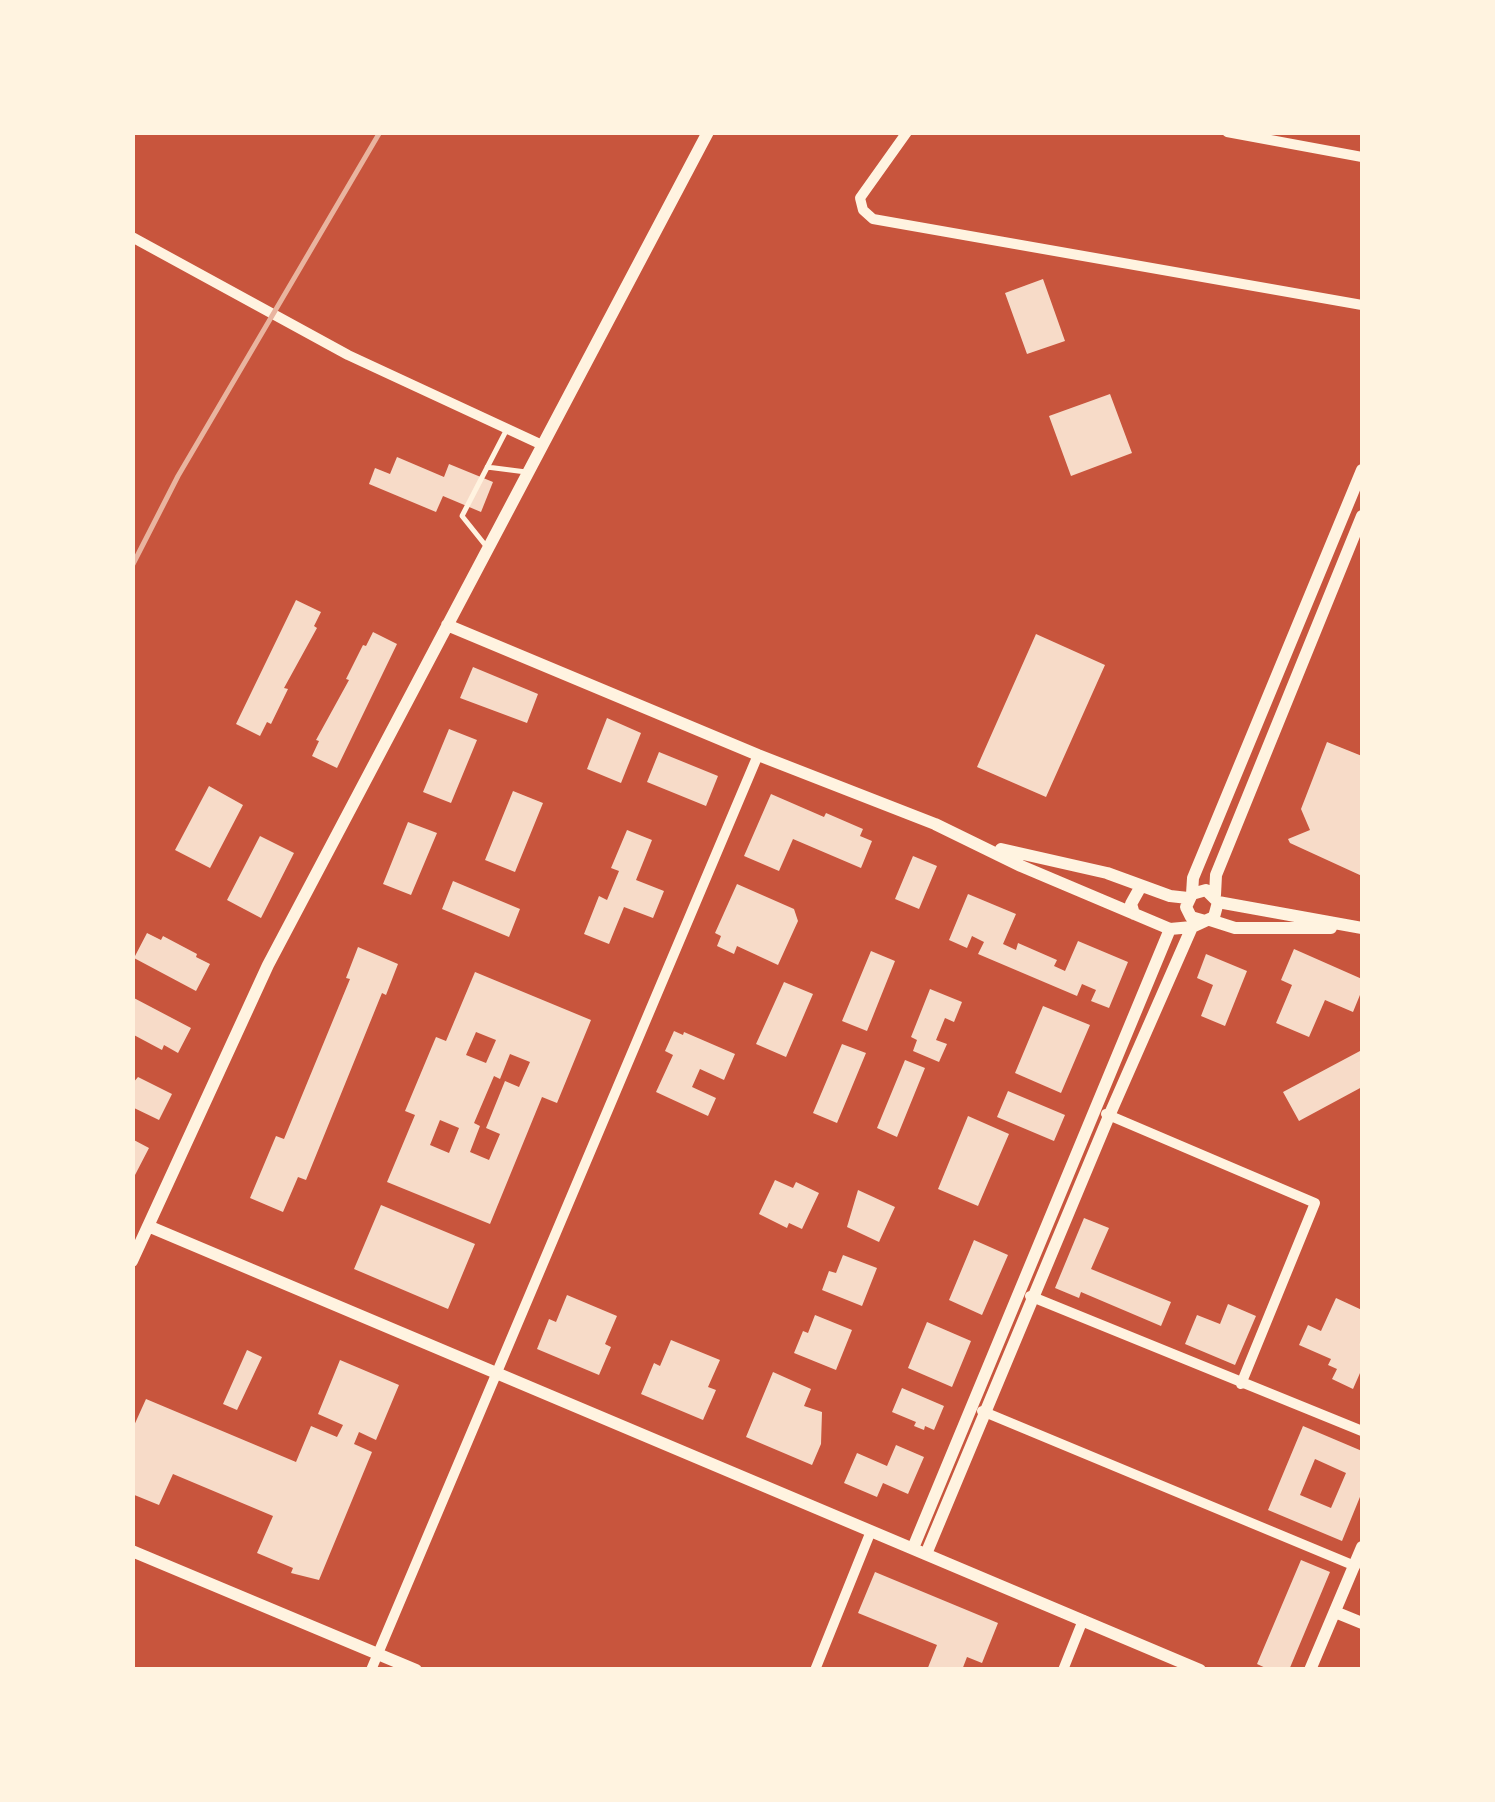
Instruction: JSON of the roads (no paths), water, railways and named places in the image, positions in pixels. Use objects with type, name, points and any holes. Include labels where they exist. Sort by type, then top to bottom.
[{"type":"street","points":[[132,1261],[268,964],[708,132]]},
{"type":"street","points":[[907,132],[860,198],[873,219],[1362,304]]},
{"type":"street","points":[[1227,132],[1362,157]]},
{"type":"street","points":[[132,237],[348,355],[540,444]]},
{"type":"street","points":[[1355,928],[1234,928],[1202,923],[1188,912],[1193,878],[1362,470]]},
{"type":"street","points":[[446,625],[965,838],[1170,929],[1202,923],[1217,912],[1216,875],[1362,516]]},
{"type":"street","points":[[371,1670],[758,755]]},
{"type":"street","points":[[965,838],[1028,857],[1106,873],[1170,896],[1190,896],[1206,890],[1216,899],[1355,928]]},
{"type":"street","points":[[1134,914],[1132,904],[1141,886]]},
{"type":"street","points":[[1102,1113],[1202,923]]},
{"type":"street","points":[[919,1551],[1102,1113],[1170,929]]},
{"type":"street","points":[[1102,1113],[1316,1203],[1240,1384]]},
{"type":"street","points":[[148,1226],[1200,1670]]},
{"type":"street","points":[[1026,1295],[1362,1431]]},
{"type":"street","points":[[978,1409],[1354,1566]]},
{"type":"street","points":[[815,1670],[872,1531]]},
{"type":"street","points":[[1310,1670],[1362,1547]]},
{"type":"street","points":[[132,1551],[416,1670]]},
{"type":"street","points":[[1335,1612],[1362,1623]]},
{"type":"street","points":[[1063,1670],[1083,1620]]},
{"type":"lane","points":[[487,547],[462,516],[507,429]]},
{"type":"lane","points":[[487,467],[526,472]]},
{"type":"railway","points":[[132,566],[178,476],[380,132]]}]
